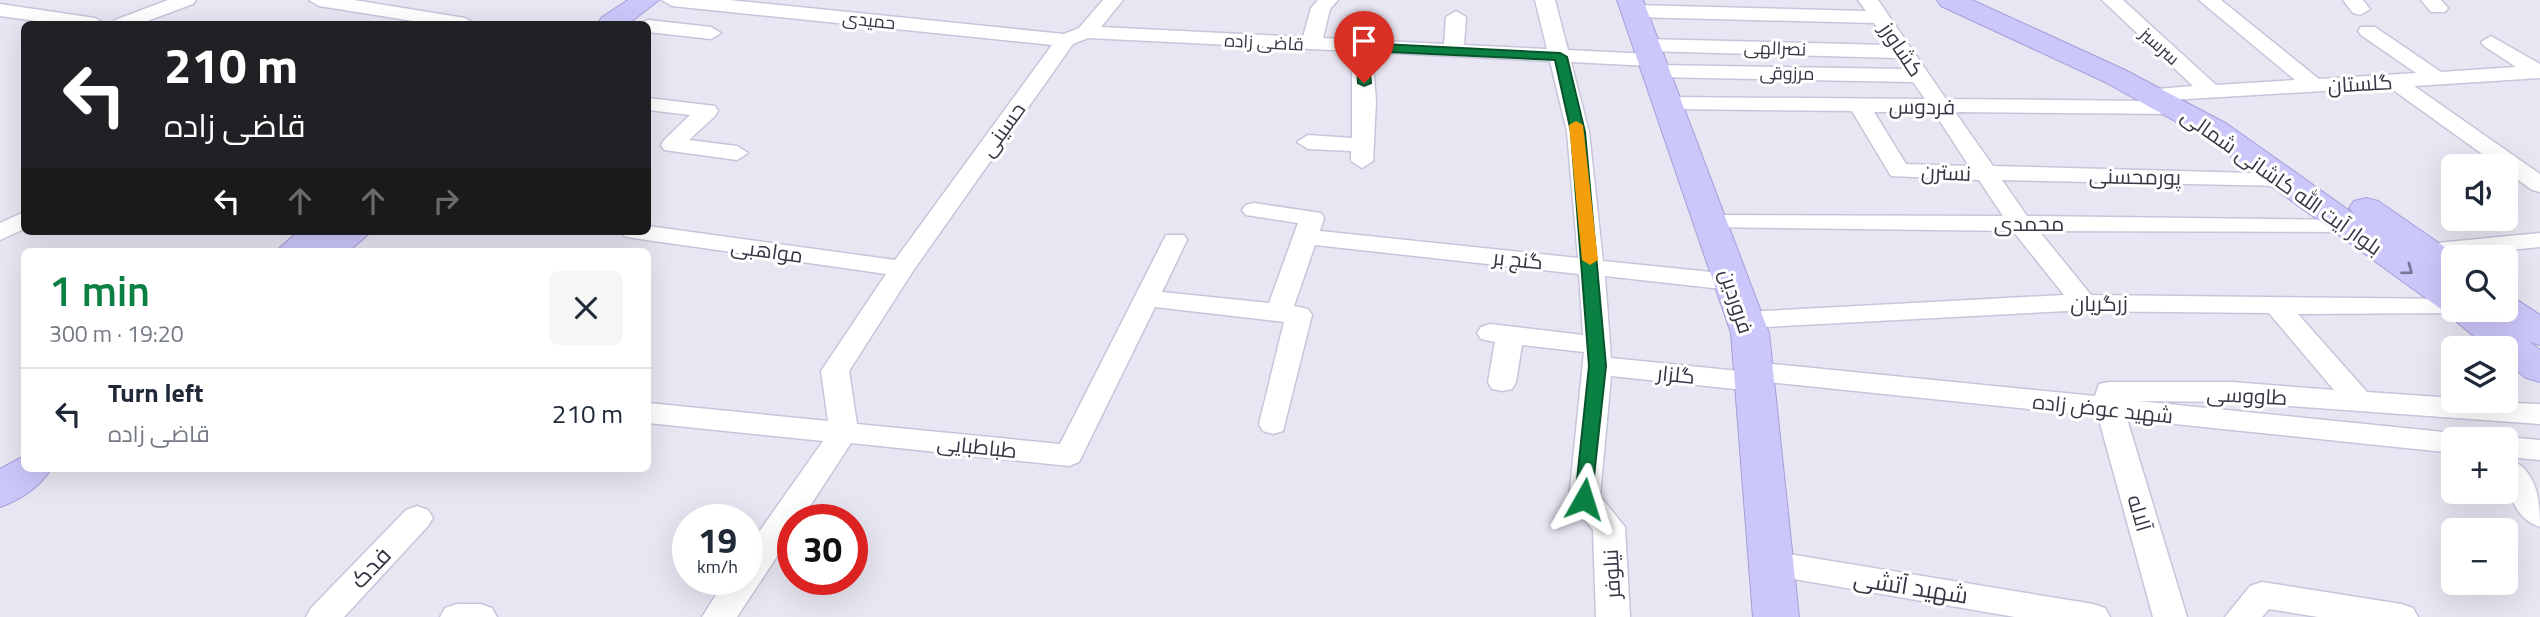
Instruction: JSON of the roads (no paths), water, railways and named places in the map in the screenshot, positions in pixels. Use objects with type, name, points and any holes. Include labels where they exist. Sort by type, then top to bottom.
[{"type":"main road","name":"بلوار آیت الله کاشانی شمالی","points":[[1950,0],[2286,154],[2441,261]]},
{"type":"main road","name":"بلوار آیت الله کاشانی شمالی","points":[[1982,0],[2169,99],[2284,179],[2441,295]]},
{"type":"main road","name":"فروردین","points":[[1632,6],[1750,333],[1776,617]]},
{"type":"main road","points":[[618,21],[649,7]]},
{"type":"main road","points":[[298,248],[316,235]]},
{"type":"main road","points":[[332,248],[349,235]]},
{"type":"main road","points":[[2518,317],[2540,333]]},
{"type":"main road","points":[[2478,322],[2540,369]]},
{"type":"main road","points":[[0,461],[21,445]]},
{"type":"main road","points":[[0,491],[26,472]]},
{"type":"street","points":[[130,21],[186,0]]},
{"type":"street","points":[[320,0],[379,5],[451,21]]},
{"type":"street","name":"حسینی","points":[[844,432],[835,371],[902,269],[1076,36],[1113,0]]},
{"type":"street","points":[[1311,44],[1321,8],[1328,0]]},
{"type":"street","name":"نیلوفر","points":[[1545,0],[1578,132],[1597,355],[1584,499],[1609,527],[1613,617]]},
{"type":"street","name":"سرسبز","points":[[2112,0],[2210,91]]},
{"type":"street","points":[[2209,0],[2314,85]]},
{"type":"street","points":[[1632,6],[1874,9]]},
{"type":"street","points":[[649,7],[711,33]]},
{"type":"street","name":"حمیدی","points":[[649,7],[1076,36]]},
{"type":"street","name":"کشاورز","points":[[1874,9],[2020,223],[2084,303]]},
{"type":"street","points":[[0,10],[75,21]]},
{"type":"street","points":[[1454,50],[1456,18]]},
{"type":"street","points":[[2368,31],[2437,78]]},
{"type":"street","name":"قاضی زاده","points":[[1076,36],[1454,50],[1560,57],[1655,70]]},
{"type":"street","points":[[2491,42],[2539,72]]},
{"type":"street","points":[[1308,142],[1362,153],[1362,47]]},
{"type":"street","name":"نصرالهی","points":[[1655,70],[1905,52]]},
{"type":"street","name":"فردوس","points":[[1655,70],[1859,105],[1941,106],[2169,99]]},
{"type":"street","name":"مرزوقی","points":[[1655,70],[1920,75]]},
{"type":"street","name":"گلستان","points":[[2169,99],[2210,91],[2539,72]]},
{"type":"street","points":[[2393,81],[2540,185]]},
{"type":"street","points":[[651,104],[707,111],[672,145],[737,153]]},
{"type":"street","name":"نسترن","points":[[1859,105],[1899,171],[1986,173]]},
{"type":"street","name":"پورمحسنی","points":[[1986,173],[2284,179]]},
{"type":"street","points":[[1254,210],[1312,218],[1279,313]]},
{"type":"street","points":[[0,233],[21,221]]},
{"type":"street","name":"محمدی","points":[[1710,222],[2347,225]]},
{"type":"street","name":"مواهبی","points":[[651,234],[902,269]]},
{"type":"street","name":"گنج بر","points":[[1306,237],[1731,282]]},
{"type":"street","name":"طباطبایی","points":[[651,413],[1069,455],[1175,240]]},
{"type":"street","points":[[2427,251],[2540,240]]},
{"type":"street","points":[[1147,299],[1299,315],[1273,424]]},
{"type":"street","name":"زرگریان","points":[[1745,320],[2084,303],[2441,305]]},
{"type":"street","points":[[2276,305],[2361,402]]},
{"type":"street","name":"گلزار","points":[[1502,382],[1500,334],[1597,355],[1754,377]]},
{"type":"street","name":"شهید عوض زاده","points":[[1754,377],[2441,442]]},
{"type":"street","name":"طاووسی","points":[[2110,409],[2109,391],[2232,392],[2540,414]]},
{"type":"street","name":"آلاله","points":[[2110,409],[2170,617]]},
{"type":"street","points":[[763,551],[844,432]]},
{"type":"street","points":[[2518,448],[2540,450]]},
{"type":"street","points":[[2518,485],[2540,515]]},
{"type":"street","name":"فدک","points":[[323,617],[417,518]]},
{"type":"street","name":"شهید آتشی","points":[[1771,563],[2093,617]]},
{"type":"street","points":[[719,617],[733,595]]},
{"type":"street","points":[[2242,617],[2262,595],[2401,617]]},
{"type":"street","points":[[457,617],[480,617]]}]
